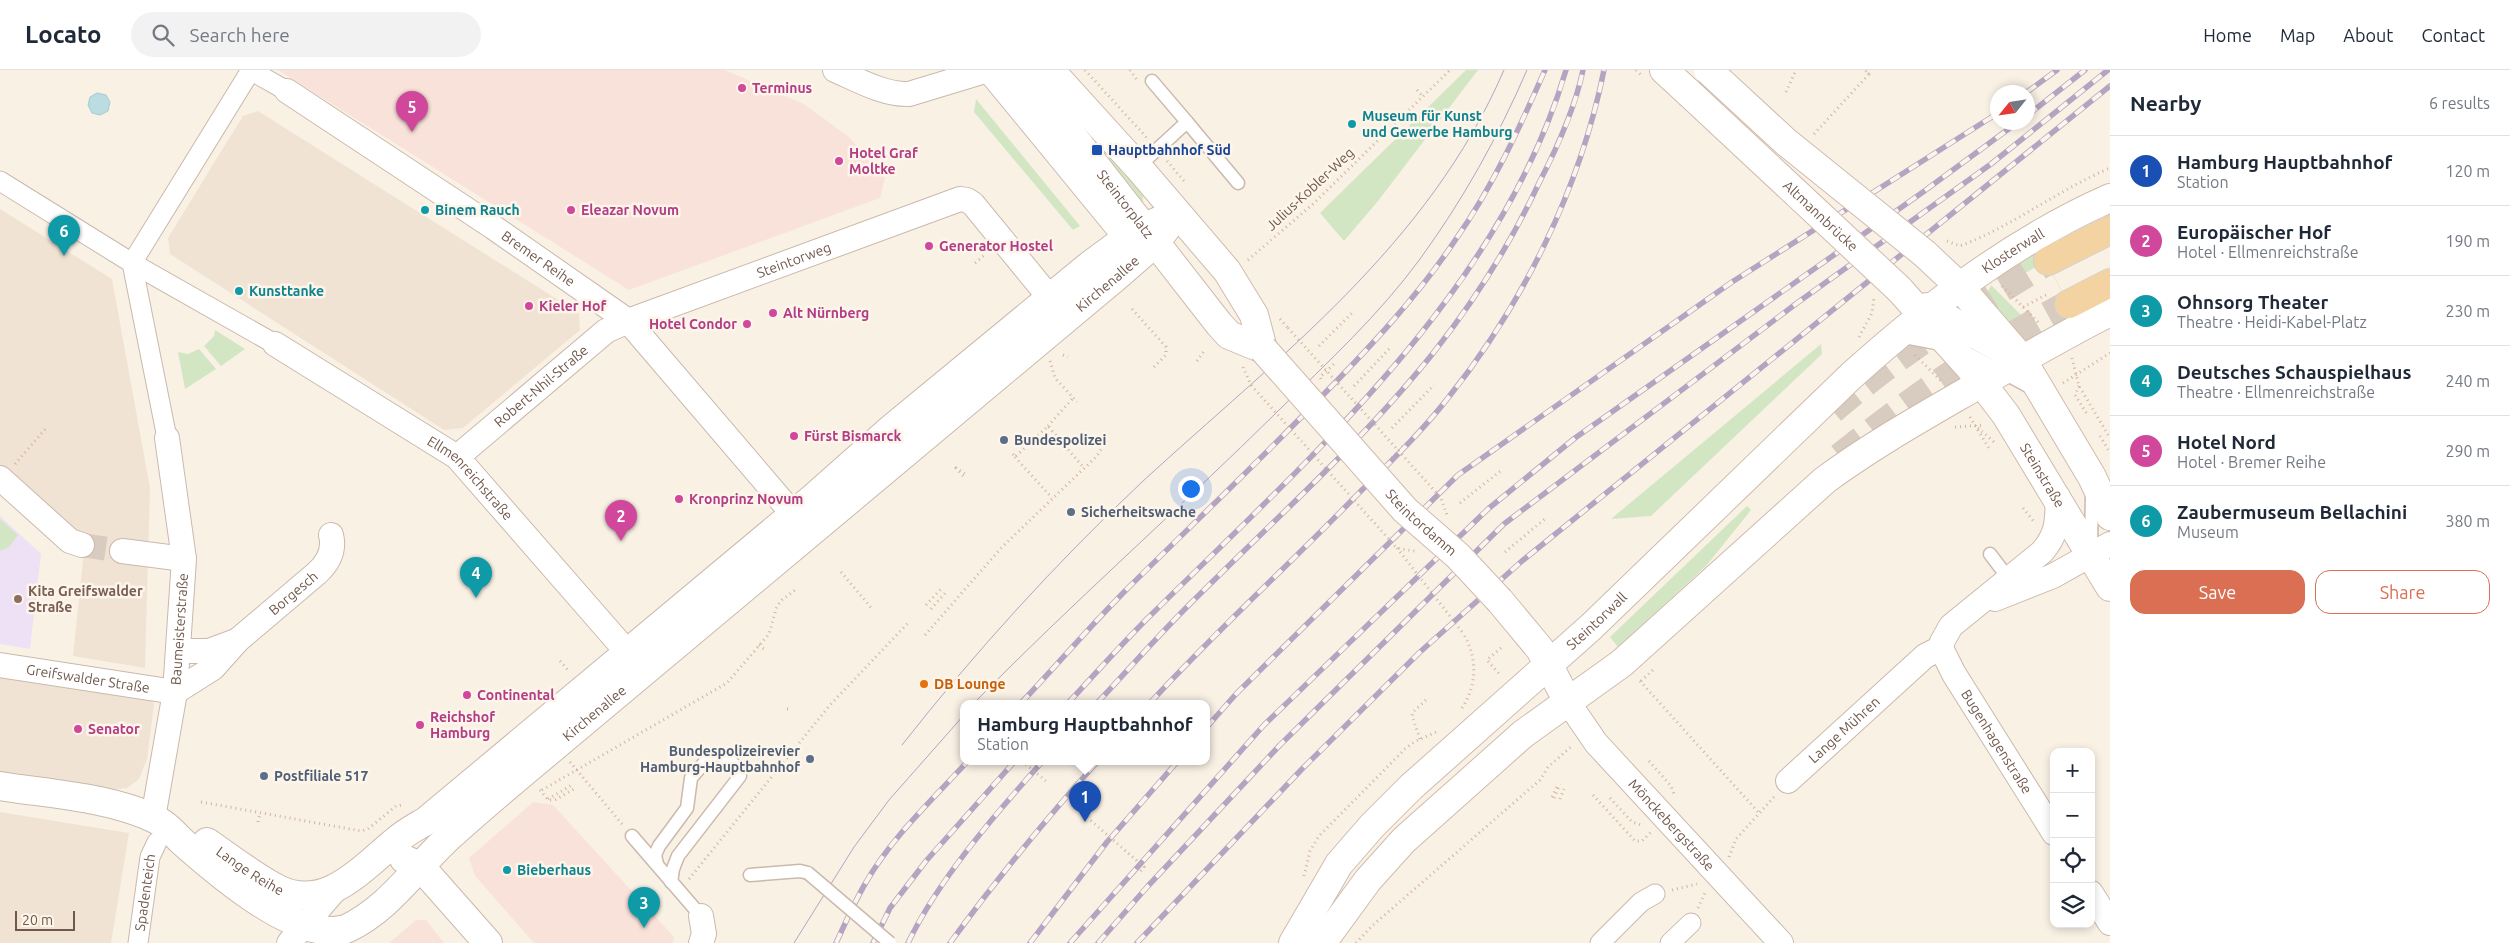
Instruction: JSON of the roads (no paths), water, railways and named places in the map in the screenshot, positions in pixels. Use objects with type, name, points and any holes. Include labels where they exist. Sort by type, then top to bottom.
[{"type":"main road","name":"Steintorplatz","points":[[989,70],[1143,235]]},
{"type":"main road","name":"Steintorplatz","points":[[1021,70],[1143,235]]},
{"type":"main road","points":[[1050,70],[1178,214]]},
{"type":"main road","points":[[1708,70],[1786,142],[1959,286],[1982,312],[1989,333],[1990,364]]},
{"type":"main road","name":"Altmannbrücke","points":[[1653,73],[1689,93],[1926,312],[1952,347],[1990,364]]},
{"type":"main road","name":"Klosterwall","points":[[1926,312],[1996,259],[2052,227],[2110,198]]},
{"type":"main road","name":"Kirchenallee","points":[[334,890],[399,838],[426,821],[783,523],[892,428],[1050,298],[1143,235],[1178,214]]},
{"type":"main road","name":"Steintordamm","points":[[1178,214],[1216,257],[1231,278],[1254,315],[1263,349]]},
{"type":"main road","points":[[2048,261],[2110,230]]},
{"type":"main road","name":"Kirchenallee","points":[[295,936],[332,933],[345,929],[381,905],[449,837],[774,563],[1143,235]]},
{"type":"main road","name":"Steintordamm","points":[[1143,235],[1229,335],[1263,349],[1405,510],[1458,556],[1500,601],[1524,628],[1549,663],[1568,702]]},
{"type":"main road","points":[[2060,298],[2110,283]]},
{"type":"main road","points":[[1926,312],[1990,364],[2044,394],[2092,477],[2109,513]]},
{"type":"main road","name":"Steintorwall","points":[[1293,943],[1339,864],[1410,787],[1591,627],[1705,515],[1896,336],[1926,312]]},
{"type":"main road","points":[[1982,312],[1990,364]]},
{"type":"main road","points":[[1322,943],[1368,880],[1404,840],[1523,734],[1622,663],[1825,480],[1857,457],[1938,406],[1990,364],[2110,312]]},
{"type":"main road","name":"Steinstraße","points":[[1990,364],[2006,415],[2058,497],[2100,549],[2110,586]]},
{"type":"main road","points":[[774,563],[767,544],[783,523]]},
{"type":"main road","name":"Lange Reihe","points":[[0,786],[106,803],[161,830],[183,843],[281,919],[295,936]]},
{"type":"main road","name":"Kirchenallee","points":[[420,866],[416,858],[415,845],[416,838],[426,821]]},
{"type":"main road","name":"Lange Reihe","points":[[161,830],[191,831],[268,884],[289,894],[310,896],[334,890]]},
{"type":"main road","points":[[365,866],[396,858],[408,859],[420,866],[488,943]]},
{"type":"street","points":[[167,438],[132,263],[251,70],[287,91]]},
{"type":"street","points":[[835,70],[880,89],[902,95],[989,70]]},
{"type":"street","name":"Bremer Reihe","points":[[287,91],[492,227],[628,321],[783,523]]},
{"type":"street","points":[[0,181],[132,263],[275,344]]},
{"type":"street","name":"Steintorweg","points":[[628,321],[960,199],[967,200],[973,204],[1050,298]]},
{"type":"street","name":"Robert-Nhil-Straße","points":[[458,457],[606,332],[628,321]]},
{"type":"street","name":"Ellmenreichstraße","points":[[275,344],[458,457],[628,653]]},
{"type":"street","name":"Baumeisterstraße","points":[[161,830],[175,692],[184,559],[167,438]]},
{"type":"street","points":[[0,479],[70,541],[82,545]]},
{"type":"street","points":[[1942,648],[1951,626],[2042,552],[2052,540],[2056,528],[2058,497]]},
{"type":"street","name":"Borgesch","points":[[175,692],[213,668],[238,640],[323,568],[332,549],[331,535]]},
{"type":"street","points":[[1975,607],[2053,576],[2100,549]]},
{"type":"street","points":[[122,551],[184,559]]},
{"type":"street","name":"Borgesch","points":[[178,651],[209,650],[238,640]]},
{"type":"street","name":"Bugenhagenstraße","points":[[1942,648],[1954,674],[2050,827]]},
{"type":"street","name":"Lange Mühren","points":[[1788,782],[1925,656],[1942,648]]},
{"type":"street","name":"Greifswalder Straße","points":[[0,665],[175,692]]},
{"type":"street","name":"Mönckebergstraße","points":[[1568,702],[1586,743],[1635,785],[1781,943]]},
{"type":"street","name":"Spadenteich","points":[[138,943],[150,857],[161,830]]},
{"type":"street","name":"Kirchenallee","points":[[295,936],[334,890]]},
{"type":"street","points":[[1600,943],[1641,902],[1655,894]]},
{"type":"street","points":[[2095,899],[2110,923]]},
{"type":"street","points":[[701,916],[704,934],[701,943]]},
{"type":"street","points":[[1670,943],[1691,923]]},
{"type":"lane","points":[[1152,80],[1238,183]]},
{"type":"lane","points":[[1138,167],[1187,122]]},
{"type":"lane","points":[[1896,336],[1952,347]]},
{"type":"lane","points":[[2092,477],[2100,549]]},
{"type":"lane","points":[[1990,554],[2009,578]]},
{"type":"lane","points":[[656,864],[659,846],[688,808],[691,778],[711,755],[724,757],[736,767],[740,776],[678,856],[672,869],[675,886]]},
{"type":"lane","points":[[632,836],[701,916]]},
{"type":"lane","points":[[750,874],[800,871],[808,873],[890,943]]},
{"type":"water","points":[[97,93],[106,95],[110,102],[108,111],[100,115],[92,113],[88,105],[90,97]]},
{"type":"tunnel","points":[[1832,410],[1883,369],[1936,331],[2048,261]]},
{"type":"tunnel","points":[[1840,457],[1922,394],[1979,356],[2069,304]]},
{"type":"tunnel","points":[[82,545],[122,551]]},
{"type":"tram line","points":[[902,745],[987,642],[1078,544],[1142,482],[1297,343],[1346,295],[1392,244],[1435,191],[1472,133],[1504,70]]},
{"type":"tram line","points":[[977,700],[1316,374],[1388,299],[1436,237],[1479,168],[1527,70]]},
{"type":"tram line","points":[[794,943],[854,847],[889,800],[960,720]]},
{"type":"railway","points":[[1024,700],[1115,601],[1342,376],[1426,281],[1469,219],[1494,178],[1545,70]]},
{"type":"railway","points":[[1071,700],[1144,622],[1277,492],[1337,429],[1395,364],[1449,297],[1497,225],[1536,150],[1566,70]]},
{"type":"railway","points":[[1100,700],[1184,610],[1349,448],[1407,385],[1434,352],[1478,291],[1517,227],[1565,128],[1580,85],[1583,70]]},
{"type":"railway","points":[[1153,700],[1200,650],[1403,449],[1448,398],[1475,362],[1501,324],[1524,284],[1564,201],[1580,158],[1604,70]]},
{"type":"railway","points":[[2035,86],[2057,70]]},
{"type":"railway","points":[[2035,109],[2085,70]]},
{"type":"railway","points":[[1098,943],[1148,886],[1280,745],[1504,524],[1797,303],[1991,164],[2108,70]]},
{"type":"railway","points":[[1137,943],[1301,770],[1420,652],[1522,561],[2110,86]]},
{"type":"railway","points":[[1210,723],[1236,694],[1458,475],[1732,282],[1990,118]]},
{"type":"railway","points":[[1070,943],[1264,725],[1488,509],[1575,438],[1923,192],[2007,130]]},
{"type":"railway","points":[[836,943],[875,867],[913,820],[964,765]]},
{"type":"railway","points":[[873,943],[890,908],[926,861],[1011,765]]},
{"type":"railway","points":[[908,943],[920,919],[952,871],[1006,803],[1039,765]]},
{"type":"railway","points":[[950,943],[1022,850],[1094,765]]},
{"type":"railway","points":[[1030,943],[1107,842],[1174,765]]},
{"type":"place","name":"Terminus","points":[[742,88]]},
{"type":"place","name":"Museum für Kunst und Gewerbe Hamburg","points":[[1352,124]]},
{"type":"place","name":"Hotel Nord","points":[[412,132]]},
{"type":"place","name":"Hauptbahnhof Süd","points":[[1097,150]]},
{"type":"place","name":"Hotel Graf Moltke","points":[[839,161]]},
{"type":"place","name":"Binem Rauch","points":[[425,210]]},
{"type":"place","name":"Eleazar Novum","points":[[571,210]]},
{"type":"place","name":"Generator Hostel","points":[[929,246]]},
{"type":"place","name":"Zaubermuseum Bellachini","points":[[64,256]]},
{"type":"place","name":"Kunsttanke","points":[[239,291]]},
{"type":"place","name":"Kieler Hof","points":[[529,306]]},
{"type":"place","name":"Alt Nürnberg","points":[[773,313]]},
{"type":"place","name":"Hotel Condor","points":[[747,324]]},
{"type":"place","name":"Fürst Bismarck","points":[[794,436]]},
{"type":"place","name":"Bundespolizei","points":[[1004,440]]},
{"type":"place","name":"Kronprinz Novum","points":[[679,499]]},
{"type":"place","name":"Sicherheitswache","points":[[1071,512]]},
{"type":"place","name":"Europäischer Hof","points":[[621,541]]},
{"type":"place","name":"Deutsches Schauspielhaus","points":[[476,598]]},
{"type":"place","name":"Kita Greifswalder Straße","points":[[18,599]]},
{"type":"place","name":"DB Lounge","points":[[924,684]]},
{"type":"place","name":"Continental","points":[[467,695]]},
{"type":"place","name":"Reichshof Hamburg","points":[[420,725]]},
{"type":"place","name":"Senator","points":[[78,729]]},
{"type":"place","name":"Bundespolizeirevier Hamburg-Hauptbahnhof","points":[[810,759]]},
{"type":"place","name":"Postfiliale 517","points":[[264,776]]},
{"type":"place","name":"Hamburg Hauptbahnhof","points":[[1085,822]]},
{"type":"place","name":"Bieberhaus","points":[[507,870]]},
{"type":"place","name":"Ohnsorg Theater","points":[[644,928]]}]
